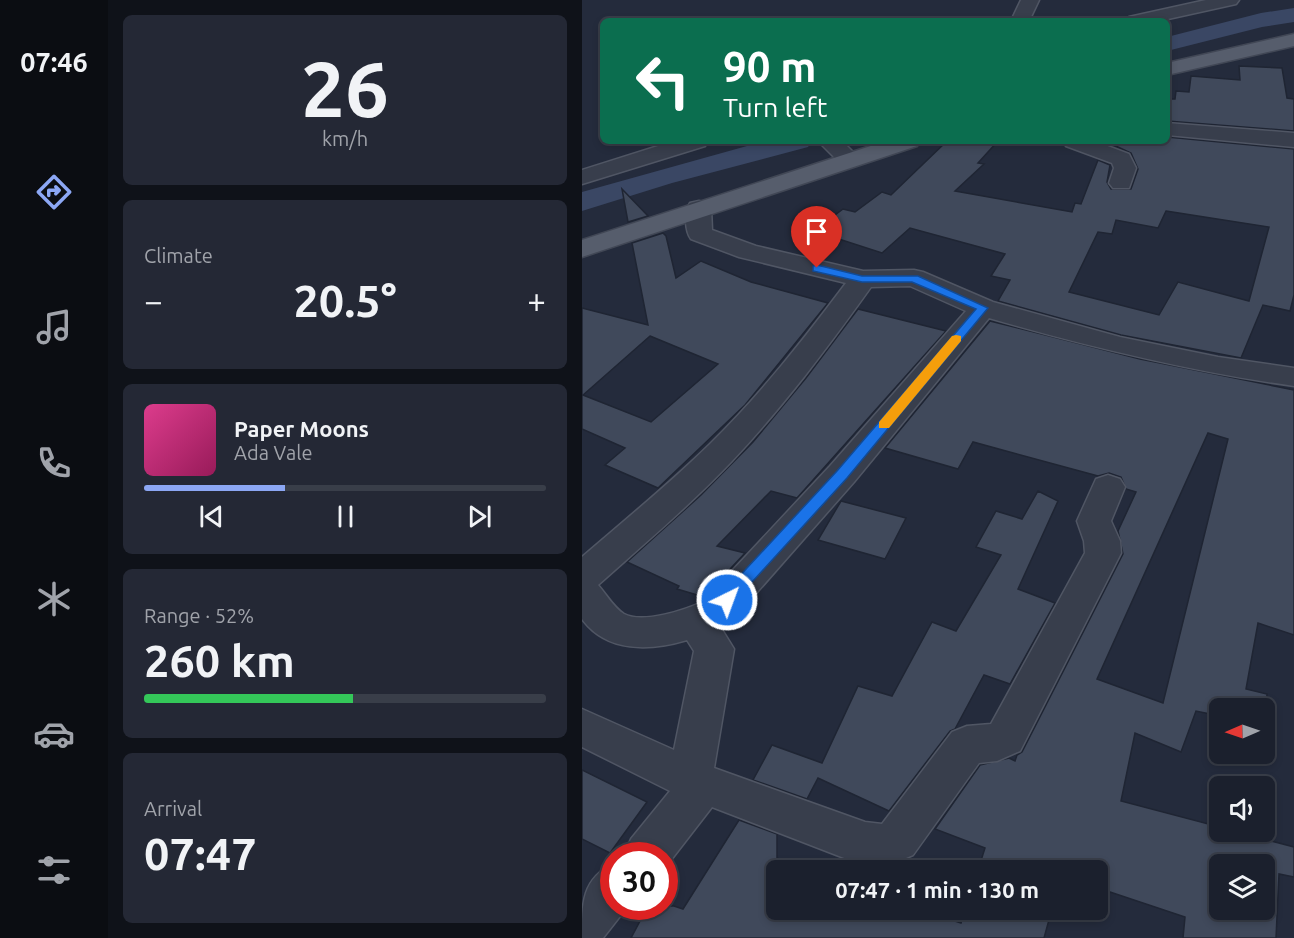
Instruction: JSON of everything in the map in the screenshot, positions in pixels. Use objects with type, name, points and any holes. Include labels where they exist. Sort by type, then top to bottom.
[{"type":"main road","points":[[1170,68],[1294,40]]},
{"type":"main road","points":[[582,249],[699,208],[899,144]]},
{"type":"street","points":[[1021,18],[1029,0]]},
{"type":"street","points":[[1149,18],[1230,0]]},
{"type":"street","points":[[1170,129],[1294,140]]},
{"type":"street","points":[[582,177],[687,144]]},
{"type":"street","points":[[832,144],[849,159]]},
{"type":"street","points":[[1082,144],[1121,159],[1125,168],[1121,183]]},
{"type":"street","points":[[699,208],[700,234],[716,242],[862,279],[914,278],[983,308],[1117,345],[1218,366],[1294,376]]},
{"type":"street","points":[[582,578],[699,474],[726,447],[806,357],[862,279]]},
{"type":"street","points":[[582,591],[609,624],[627,631],[650,631],[696,622],[717,612],[842,474],[983,308]]},
{"type":"street","points":[[582,727],[696,782],[865,844],[878,847],[897,840],[966,745],[997,742],[1005,738],[1104,553],[1094,521],[1108,488]]},
{"type":"street","points":[[656,842],[696,782],[714,649],[696,622]]},
{"type":"street","points":[[582,926],[600,904]]},
{"type":"building","points":[[1239,66],[1282,68],[1287,98],[1294,99],[1294,131],[1170,121],[1170,99],[1175,99],[1176,91],[1189,92],[1191,76],[1240,80]]},
{"type":"building","points":[[1170,137],[1294,149],[1294,295],[1290,311],[1263,305],[1241,358],[1121,335],[998,301],[1010,280],[991,276],[1005,254],[910,228],[882,253],[814,231],[843,209],[855,212],[882,192],[891,195],[944,144],[995,144],[978,163],[984,164],[955,191],[1072,212],[1075,203],[1081,204],[1098,160],[1110,165],[1107,182],[1111,189],[1131,189],[1138,169],[1131,153],[1112,144],[1170,144]],"holes":[[[1166,211],[1269,227],[1249,301],[1178,282],[1159,315],[1069,292],[1098,232],[1112,234],[1116,220],[1158,228]]]},
{"type":"building","points":[[622,189],[648,216],[628,222]]},
{"type":"building","points":[[663,233],[666,236],[676,278],[701,261],[751,282],[828,303],[745,405],[658,488],[605,465],[625,448],[582,429],[582,308],[648,325],[632,243]],"holes":[[[650,336],[718,364],[651,422],[583,395]]]},
{"type":"building","points":[[858,309],[946,331],[797,498],[771,491],[717,546],[745,553],[704,597],[677,589],[679,586],[627,562],[701,495],[753,442],[806,378]]},
{"type":"building","points":[[990,321],[1140,359],[1294,390],[1294,635],[1258,623],[1246,689],[1267,694],[1267,698],[1209,698],[1209,714],[1196,711],[1181,752],[1135,733],[1121,801],[1209,824],[1209,842],[1275,842],[1294,847],[1294,877],[1279,874],[1276,938],[1183,938],[1185,917],[1108,891],[1108,860],[981,860],[985,848],[935,829],[980,765],[1009,758],[1015,761],[1017,755],[1022,752],[1123,554],[1118,531],[1136,492],[1126,489],[1121,477],[1109,473],[1098,476],[973,442],[958,469],[885,448]],"holes":[[[1208,433],[1228,439],[1163,703],[1097,679]]]},
{"type":"building","points":[[1038,491],[1058,501],[1018,589],[1055,603],[1010,684],[984,675],[955,729],[950,731],[889,811],[818,778],[807,799],[753,780],[772,745],[822,763],[858,686],[892,696],[932,622],[956,631],[1001,555],[976,547],[996,511],[1022,519]]},
{"type":"building","points":[[841,501],[906,518],[885,559],[818,540]]},
{"type":"building","points":[[582,770],[647,802],[618,842],[600,842],[600,848],[582,839]]},
{"type":"building","points":[[739,820],[777,834],[777,858],[782,860],[766,860],[766,920],[952,920],[961,923],[962,920],[1049,920],[1044,938],[631,938],[641,920],[678,920],[678,907],[683,909]]},
{"type":"waterway","points":[[1170,43],[1261,20],[1294,15]]},
{"type":"waterway","points":[[582,202],[662,177],[787,144]]},
{"type":"slow traffic","points":[[884,425],[956,339]]},
{"type":"route","points":[[727,600],[842,474],[983,308],[914,278],[862,279],[817,268]]}]
